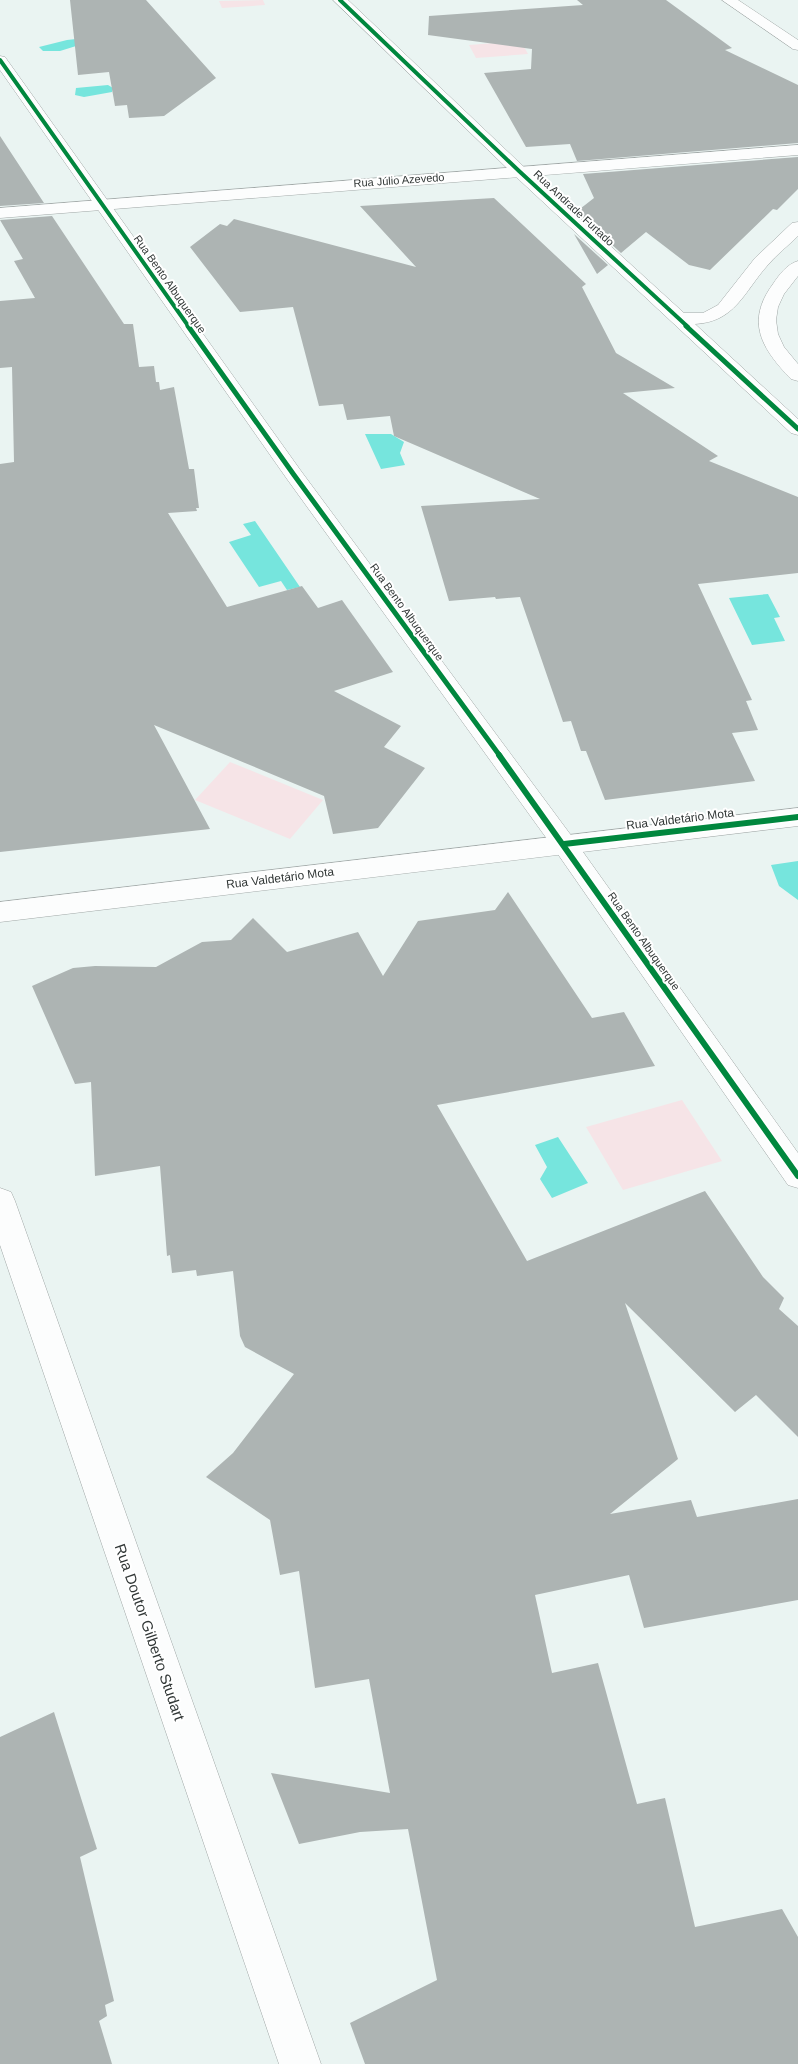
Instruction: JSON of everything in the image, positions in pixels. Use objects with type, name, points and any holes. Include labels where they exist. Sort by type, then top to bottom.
[{"type":"street","name":"Rua Andrade Furtado","points":[[344,0],[519,171],[798,429]]},
{"type":"street","points":[[729,0],[798,46]]},
{"type":"street","name":"Rua Bento Albuquerque","points":[[0,60],[294,475],[564,844],[798,1176]]},
{"type":"street","name":"Rua Júlio Azevedo","points":[[0,213],[798,150]]},
{"type":"street","points":[[680,319],[706,318],[724,309],[761,262],[798,227]]},
{"type":"street","points":[[761,262],[798,251]]},
{"type":"street","points":[[798,266],[784,278],[771,298],[766,312],[770,339],[790,368],[798,375]]},
{"type":"street","name":"Rua Valdetário Mota","points":[[0,912],[798,816]]},
{"type":"street","name":"Rua Doutor Gilberto Studart","points":[[0,1201],[300,2064]]},
{"type":"shaded area","points":[[263,0],[265,5],[222,8],[219,1]]},
{"type":"shaded area","points":[[521,41],[528,54],[476,58],[469,45]]},
{"type":"shaded area","points":[[230,762],[323,800],[290,839],[195,800]]},
{"type":"shaded area","points":[[682,1100],[722,1161],[623,1190],[586,1127]]},
{"type":"water","points":[[85,38],[89,42],[60,51],[43,51],[39,47],[67,40]]},
{"type":"water","points":[[108,85],[113,88],[112,92],[84,97],[75,95],[76,88]]},
{"type":"water","points":[[365,434],[391,434],[404,442],[400,453],[405,465],[381,469]]},
{"type":"water","points":[[255,521],[300,587],[287,590],[281,581],[259,587],[229,542],[251,535],[243,524]]},
{"type":"water","points":[[768,594],[780,617],[774,618],[785,641],[752,645],[729,598]]},
{"type":"water","points":[[798,861],[798,900],[779,886],[771,865]]},
{"type":"water","points":[[558,1137],[588,1183],[552,1198],[540,1179],[547,1167],[535,1145]]},
{"type":"building","points":[[70,0],[146,0],[216,78],[164,116],[129,118],[127,105],[115,106],[109,72],[78,75]]},
{"type":"building","points":[[577,0],[666,0],[732,48],[725,50],[798,85],[798,143],[577,161],[570,144],[526,147],[484,73],[531,69],[532,49],[428,35],[429,16],[583,5]]},
{"type":"building","points":[[0,136],[44,203],[0,206]]},
{"type":"building","points":[[798,157],[798,189],[777,210],[773,209],[710,270],[689,265],[646,232],[621,253],[576,212],[594,198],[583,174]]},
{"type":"building","points":[[494,198],[586,284],[582,287],[616,353],[675,388],[623,393],[718,456],[709,461],[798,497],[798,573],[698,584],[752,700],[746,701],[758,730],[732,733],[755,781],[605,800],[586,751],[581,751],[571,721],[563,722],[520,597],[449,601],[421,506],[540,499],[394,436],[390,416],[347,420],[343,404],[319,406],[293,307],[240,312],[190,247],[220,224],[227,226],[234,219],[416,267],[360,206]]},
{"type":"building","points":[[52,216],[124,324],[133,324],[139,367],[154,366],[156,382],[159,382],[160,390],[174,387],[189,469],[194,469],[199,508],[196,508],[197,511],[168,513],[227,607],[302,586],[318,608],[342,600],[393,672],[334,691],[401,726],[384,747],[425,768],[378,828],[333,834],[324,796],[154,725],[210,829],[0,852],[0,464],[14,462],[12,367],[0,368],[0,301],[35,298],[14,261],[23,259],[0,220]]},
{"type":"building","points":[[574,234],[608,265],[597,274]]},
{"type":"building","points":[[508,892],[592,1018],[624,1012],[655,1066],[437,1105],[527,1261],[705,1191],[763,1277],[784,1298],[779,1309],[798,1326],[798,1437],[756,1395],[735,1412],[625,1303],[678,1459],[610,1514],[691,1500],[697,1517],[798,1499],[798,1600],[644,1628],[629,1575],[535,1595],[552,1673],[598,1663],[637,1804],[665,1798],[695,1927],[782,1909],[798,1937],[798,2064],[365,2064],[350,2023],[437,1980],[408,1829],[360,1832],[299,1844],[271,1773],[390,1793],[369,1679],[315,1688],[299,1571],[280,1575],[270,1520],[206,1477],[233,1453],[294,1374],[245,1347],[240,1336],[233,1271],[197,1276],[196,1270],[172,1273],[170,1255],[167,1256],[160,1166],[95,1176],[91,1082],[75,1084],[32,986],[73,968],[95,966],[156,967],[202,942],[231,940],[253,918],[287,952],[358,932],[383,976],[418,921],[495,910]]},
{"type":"building","points":[[54,1712],[97,1849],[80,1857],[114,2001],[105,2005],[107,2016],[99,2021],[112,2064],[0,2064],[0,1737]]},
{"type":"cycle path","points":[[340,0],[519,171],[798,429]]},
{"type":"cycle path","points":[[0,60],[294,475],[564,844],[798,1176]]},
{"type":"cycle path","points":[[564,844],[798,817]]}]
